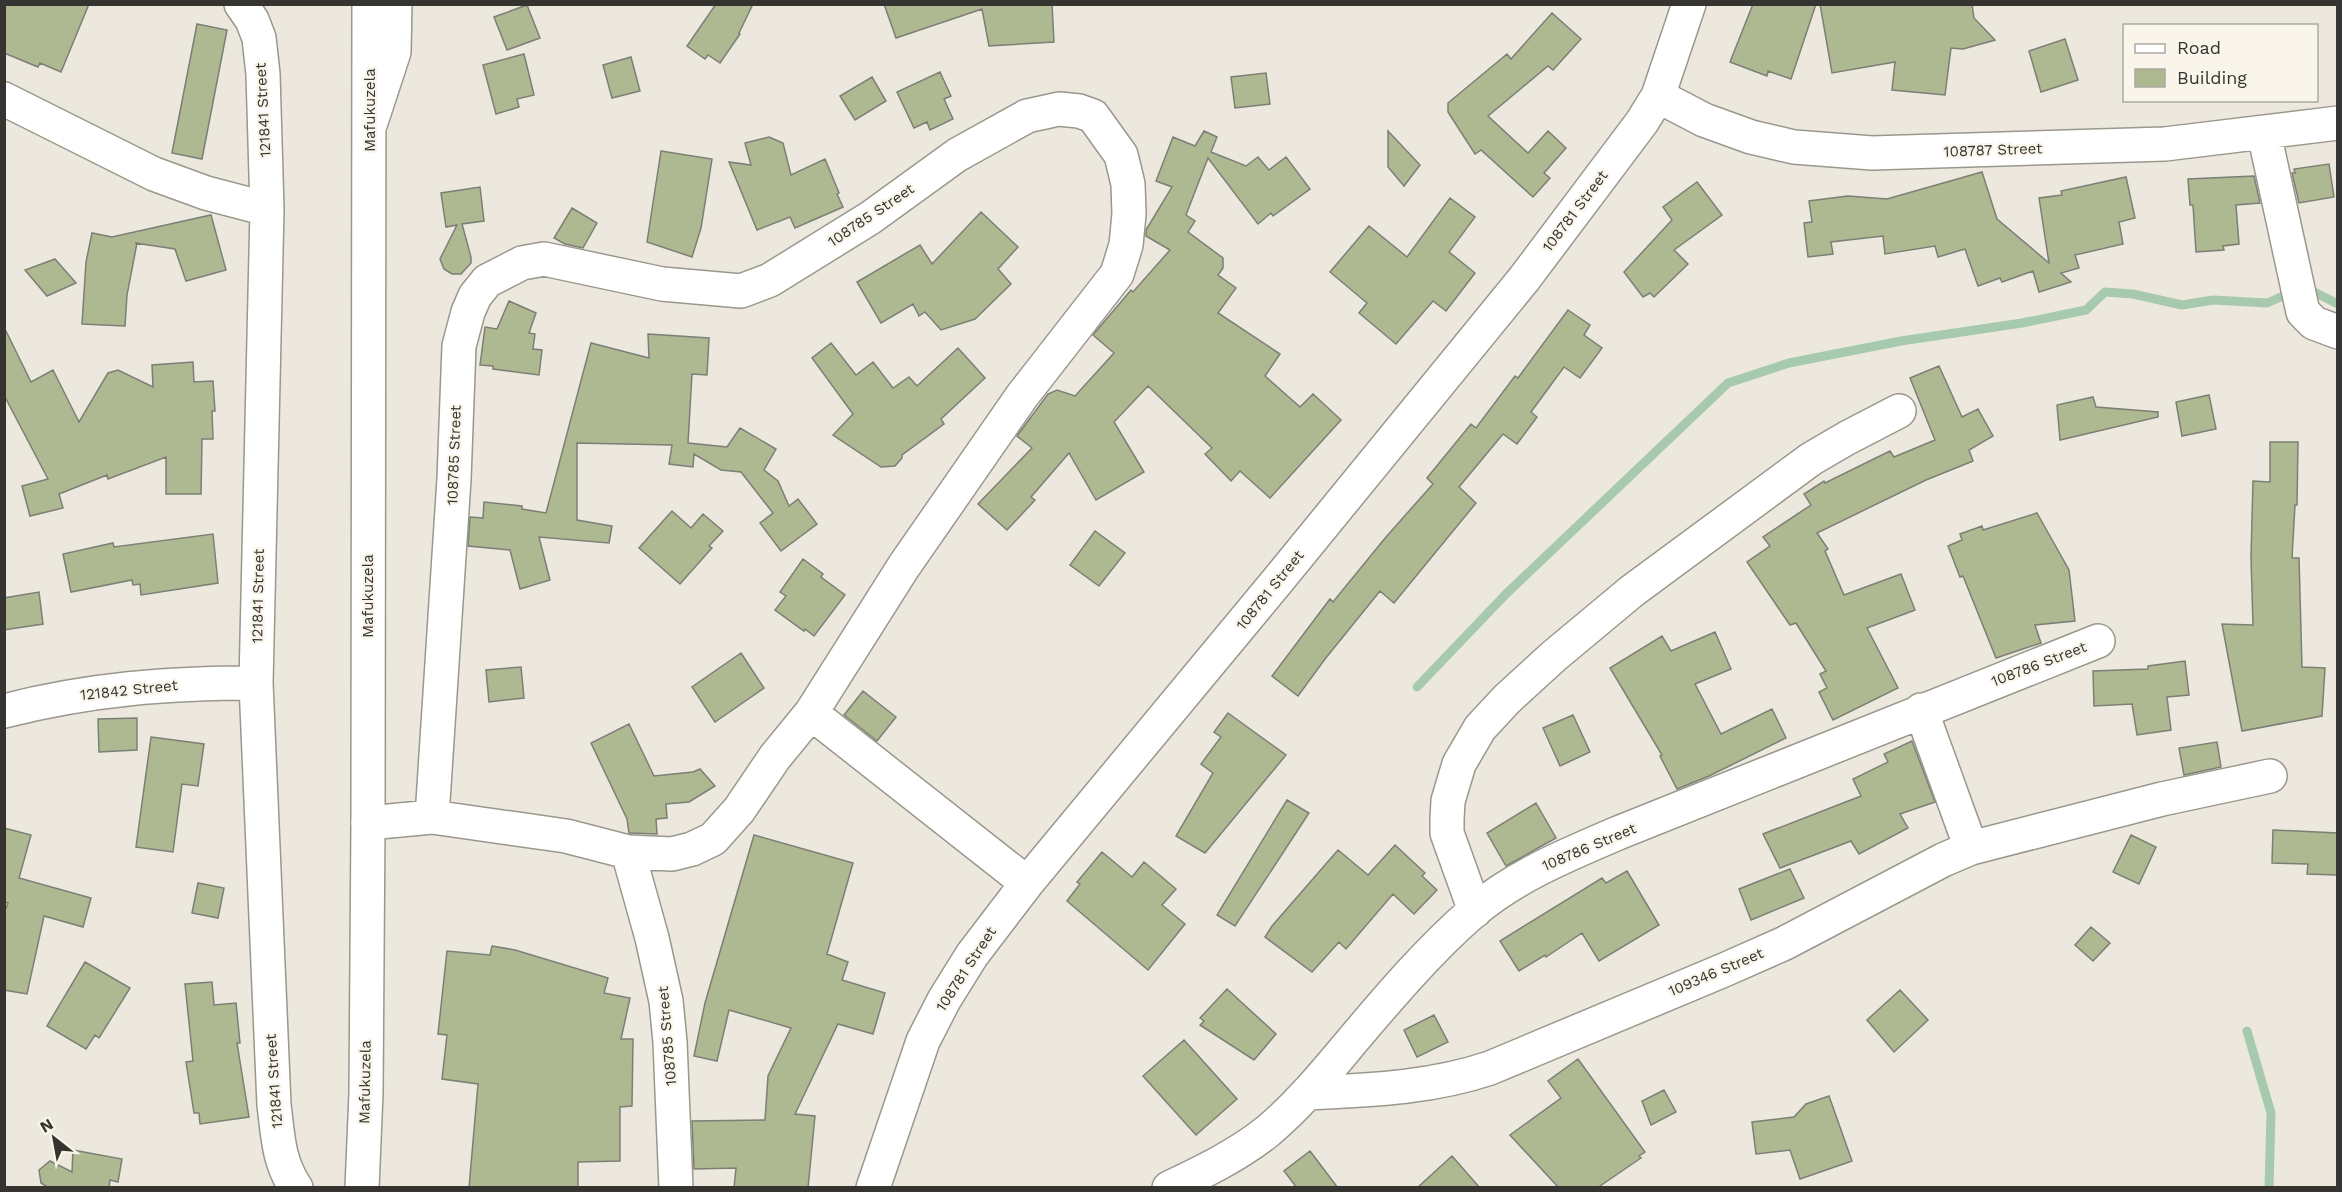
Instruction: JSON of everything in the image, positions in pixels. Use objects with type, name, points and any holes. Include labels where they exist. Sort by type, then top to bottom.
[{"type":"street","name":"121841 Street","points":[[241,4],[252,20],[258,38],[263,74],[267,209],[256,683],[274,1105],[286,1172],[296,1188]]},
{"type":"street","name":"108781 Street","points":[[873,1188],[923,1041],[944,1000],[972,955],[1027,883],[1524,279],[1642,122],[1658,96],[1689,4]]},
{"type":"street","name":"Mafukuzela","points":[[362,1188],[366,1093],[370,123],[375,5]]},
{"type":"street","name":"108787 Street","points":[[1658,96],[1704,120],[1751,137],[1794,147],[1872,153],[2164,144],[2337,123]]},
{"type":"street","points":[[4,99],[154,174],[206,193],[267,209]]},
{"type":"street","name":"108785 Street","points":[[368,823],[432,817],[566,836],[628,852],[672,854],[692,849],[714,839],[739,810],[775,757],[811,713],[904,566],[1016,405],[1117,274],[1126,245],[1129,214],[1128,184],[1121,155],[1093,116],[1079,111],[1059,109],[1027,116],[957,155],[870,218],[770,280],[741,291],[662,284],[544,259],[522,263],[488,281],[475,296],[459,346],[453,490],[432,817]]},
{"type":"street","points":[[2264,133],[2303,312],[2314,323],[2337,332]]},
{"type":"street","points":[[1475,911],[1447,833],[1447,819],[1448,801],[1459,764],[1480,729],[1507,699],[1554,656],[1632,591],[1811,459],[1899,411]]},
{"type":"street","name":"108786 Street","points":[[1169,1188],[1234,1154],[1267,1131],[1308,1093],[1423,961],[1475,911],[1515,881],[1554,860],[2098,641]]},
{"type":"street","name":"121842 Street","points":[[4,711],[110,689],[200,683],[256,683]]},
{"type":"street","points":[[4,684],[53,699]]},
{"type":"street","points":[[1922,710],[1971,848]]},
{"type":"street","points":[[811,713],[1027,883]]},
{"type":"street","name":"109346 Street","points":[[1308,1093],[1372,1090],[1432,1083],[1459,1078],[1490,1068],[1785,943],[1943,860],[1971,848],[2162,799],[2270,776]]},
{"type":"street","name":"108785 Street","points":[[628,852],[652,938],[666,1000],[676,1188]]},
{"type":"building","points":[[4,4],[89,4],[61,72],[40,63],[38,67],[4,53]]},
{"type":"building","points":[[716,4],[753,4],[740,34],[720,63],[708,55],[705,59],[687,46]]},
{"type":"building","points":[[884,4],[1052,4],[1054,42],[989,46],[982,9],[896,38]]},
{"type":"building","points":[[1753,4],[1816,4],[1791,79],[1768,71],[1767,76],[1730,62]]},
{"type":"building","points":[[1820,4],[1972,4],[1974,18],[1995,40],[1963,49],[1951,48],[1945,95],[1892,90],[1895,62],[1832,73]]},
{"type":"building","points":[[527,5],[540,38],[507,50],[494,17]]},
{"type":"building","points":[[1552,13],[1581,39],[1553,70],[1548,66],[1488,116],[1528,153],[1548,131],[1566,148],[1544,173],[1550,178],[1533,197],[1481,150],[1475,154],[1448,112],[1448,103],[1507,54],[1511,59]]},
{"type":"building","points":[[197,24],[227,30],[202,159],[172,153]]},
{"type":"building","points":[[2065,39],[2078,80],[2041,92],[2029,51]]},
{"type":"building","points":[[524,54],[534,95],[517,99],[519,107],[496,114],[483,65]]},
{"type":"building","points":[[631,57],[640,91],[612,98],[603,65]]},
{"type":"building","points":[[940,72],[951,96],[944,99],[953,119],[930,130],[927,122],[914,128],[897,92]]},
{"type":"building","points":[[1266,73],[1270,104],[1235,108],[1231,77]]},
{"type":"building","points":[[872,77],[886,101],[855,120],[840,96]]},
{"type":"building","points":[[1204,131],[1217,137],[1211,152],[1246,166],[1258,157],[1269,170],[1286,157],[1310,189],[1273,216],[1271,213],[1258,224],[1208,158],[1186,215],[1195,221],[1188,232],[1223,258],[1223,268],[1218,275],[1236,288],[1218,313],[1280,354],[1265,376],[1300,407],[1313,394],[1341,420],[1270,498],[1240,471],[1231,481],[1205,454],[1212,448],[1148,386],[1114,422],[1144,472],[1096,500],[1069,453],[1031,497],[1035,500],[1007,530],[978,504],[1032,448],[1017,436],[1048,394],[1057,390],[1075,396],[1114,353],[1093,335],[1131,290],[1133,292],[1170,250],[1146,236],[1146,230],[1172,187],[1156,181],[1173,137],[1195,146]]},
{"type":"building","points":[[1388,131],[1420,165],[1404,186],[1388,167]]},
{"type":"building","points":[[769,137],[783,143],[791,175],[825,159],[843,207],[795,228],[790,217],[757,230],[729,162],[751,165],[745,143]]},
{"type":"building","points":[[661,151],[712,159],[701,228],[692,257],[647,242]]},
{"type":"building","points":[[2329,164],[2334,197],[2299,203],[2292,173],[2295,173],[2294,169]]},
{"type":"building","points":[[1982,172],[1997,219],[2049,263],[2039,198],[2062,195],[2061,191],[2126,177],[2135,218],[2119,222],[2123,244],[2075,255],[2079,268],[2061,273],[2071,282],[2039,292],[2033,271],[2002,282],[2000,278],[1978,286],[1965,249],[1938,257],[1935,246],[1885,254],[1883,236],[1831,242],[1833,254],[1808,257],[1804,223],[1812,222],[1809,201],[1848,196],[1887,199]]},
{"type":"building","points":[[2254,176],[2260,203],[2236,205],[2239,244],[2223,246],[2224,250],[2196,252],[2193,205],[2190,205],[2188,179]]},
{"type":"building","points":[[1697,182],[1722,215],[1674,250],[1688,264],[1654,297],[1650,293],[1643,297],[1624,272],[1672,220],[1663,207]]},
{"type":"building","points":[[480,187],[484,221],[462,224],[471,263],[461,274],[452,274],[444,269],[440,259],[457,225],[446,227],[441,193]]},
{"type":"building","points":[[1450,198],[1475,217],[1449,252],[1475,273],[1446,311],[1433,301],[1396,344],[1359,313],[1367,303],[1330,272],[1369,226],[1407,257]]},
{"type":"building","points":[[572,208],[597,223],[583,248],[565,244],[554,238]]},
{"type":"building","points":[[981,212],[1018,247],[998,269],[1011,284],[975,319],[941,330],[925,312],[919,316],[913,304],[881,323],[857,282],[920,245],[932,264]]},
{"type":"building","points":[[211,215],[226,270],[186,281],[175,249],[137,243],[127,295],[125,326],[82,324],[86,262],[92,233],[112,237]]},
{"type":"building","points":[[55,259],[76,283],[47,296],[25,270]]},
{"type":"building","points":[[509,301],[536,313],[529,333],[535,334],[533,349],[542,350],[539,375],[480,365],[485,327],[497,329]]},
{"type":"building","points":[[1568,310],[1590,325],[1584,335],[1602,348],[1580,378],[1564,367],[1531,412],[1537,417],[1517,444],[1503,434],[1459,487],[1476,503],[1394,603],[1380,591],[1298,696],[1272,676],[1330,599],[1333,602],[1433,484],[1427,478],[1471,424],[1476,428],[1515,376],[1518,378]]},
{"type":"building","points":[[4,327],[31,382],[53,370],[79,422],[108,373],[118,370],[153,387],[152,365],[193,362],[194,382],[213,381],[215,411],[212,411],[213,439],[202,439],[201,494],[166,494],[166,457],[108,479],[107,475],[59,494],[63,508],[30,516],[22,486],[48,479],[4,395]]},
{"type":"building","points":[[648,334],[709,338],[707,375],[692,374],[688,443],[727,447],[740,428],[776,449],[764,470],[778,481],[789,506],[798,499],[817,524],[781,551],[760,523],[773,513],[741,472],[721,470],[694,454],[693,467],[669,464],[672,445],[577,443],[577,520],[612,526],[609,543],[539,537],[550,580],[520,589],[510,550],[468,546],[470,517],[483,518],[484,502],[522,506],[522,509],[546,513],[591,343],[649,358]]},
{"type":"building","points":[[831,343],[856,375],[873,362],[893,388],[909,377],[917,386],[958,348],[985,378],[941,419],[944,424],[902,455],[895,466],[881,467],[833,435],[853,414],[812,358]]},
{"type":"building","points":[[1939,366],[1962,417],[1978,409],[1993,436],[1969,450],[1973,461],[1926,480],[1817,533],[1828,549],[1825,551],[1844,595],[1901,574],[1915,610],[1867,628],[1898,688],[1833,720],[1819,692],[1827,688],[1820,674],[1826,671],[1796,623],[1790,625],[1747,562],[1770,546],[1763,537],[1811,505],[1804,494],[1824,481],[1825,483],[1890,451],[1894,457],[1935,440],[1910,378]]},
{"type":"building","points":[[2209,395],[2216,429],[2182,436],[2176,402]]},
{"type":"building","points":[[2093,397],[2096,407],[2158,412],[2158,417],[2060,440],[2057,405]]},
{"type":"building","points":[[2270,442],[2298,442],[2297,505],[2295,505],[2292,558],[2299,558],[2302,667],[2325,668],[2322,716],[2242,731],[2222,624],[2253,625],[2251,558],[2253,481],[2270,482]]},
{"type":"building","points":[[672,511],[691,528],[703,514],[723,531],[709,546],[712,548],[680,584],[639,548]]},
{"type":"building","points":[[2037,513],[2069,570],[2075,621],[2035,625],[2041,643],[1996,658],[1963,576],[1960,577],[1948,546],[1962,540],[1960,534],[1982,526],[1983,530]]},
{"type":"building","points":[[1095,531],[1125,553],[1099,586],[1070,565]]},
{"type":"building","points":[[213,534],[218,583],[141,595],[140,584],[133,585],[132,580],[71,592],[63,554],[113,543],[114,547]]},
{"type":"building","points":[[803,559],[823,574],[821,577],[845,595],[814,636],[775,610],[786,596],[780,592]]},
{"type":"building","points":[[39,592],[43,624],[4,630],[4,598]]},
{"type":"building","points":[[1715,632],[1731,669],[1695,684],[1721,734],[1772,709],[1786,738],[1677,789],[1660,756],[1662,755],[1610,668],[1662,636],[1671,651]]},
{"type":"building","points":[[741,653],[764,688],[715,722],[692,687]]},
{"type":"building","points":[[2185,661],[2189,695],[2167,697],[2171,730],[2137,735],[2132,704],[2094,706],[2093,671],[2148,669],[2148,666]]},
{"type":"building","points":[[521,667],[524,698],[489,702],[486,670]]},
{"type":"building","points":[[863,691],[896,717],[877,741],[844,715]]},
{"type":"building","points":[[1228,713],[1286,755],[1205,853],[1176,836],[1213,773],[1201,764],[1221,737],[1214,732]]},
{"type":"building","points":[[1573,715],[1590,752],[1560,766],[1543,728]]},
{"type":"building","points":[[137,718],[137,750],[99,752],[98,719]]},
{"type":"building","points":[[629,724],[654,776],[693,772],[700,769],[715,786],[689,802],[666,804],[667,818],[656,819],[657,834],[629,833],[627,819],[591,743]]},
{"type":"building","points":[[151,737],[204,744],[198,786],[182,784],[173,852],[136,847]]},
{"type":"building","points":[[1912,741],[1935,802],[1900,814],[1908,828],[1859,854],[1851,841],[1780,868],[1763,834],[1861,796],[1853,779],[1888,762],[1884,754]]},
{"type":"building","points":[[2217,742],[2221,767],[2184,775],[2179,748]]},
{"type":"building","points":[[1287,800],[1309,813],[1235,926],[1217,915]]},
{"type":"building","points":[[1536,803],[1556,838],[1506,866],[1487,833]]},
{"type":"building","points":[[4,828],[31,835],[19,878],[91,898],[83,927],[44,916],[27,994],[4,990],[4,913],[8,903],[4,902]]},
{"type":"building","points":[[2273,830],[2337,833],[2337,875],[2307,874],[2308,864],[2272,863]]},
{"type":"building","points":[[754,835],[853,863],[827,954],[848,962],[842,980],[885,993],[873,1034],[838,1024],[795,1114],[815,1116],[808,1188],[734,1188],[736,1168],[694,1169],[692,1121],[765,1120],[768,1076],[791,1028],[729,1010],[717,1061],[694,1056],[705,1003]]},
{"type":"building","points":[[2131,835],[2156,847],[2139,884],[2113,872]]},
{"type":"building","points":[[1395,845],[1425,873],[1422,876],[1437,890],[1414,914],[1393,894],[1346,949],[1339,942],[1312,972],[1265,937],[1338,850],[1368,875]]},
{"type":"building","points":[[1102,852],[1132,877],[1144,862],[1176,889],[1162,905],[1185,924],[1148,970],[1067,901],[1080,884],[1077,882]]},
{"type":"building","points":[[1790,869],[1804,898],[1751,920],[1739,889]]},
{"type":"building","points":[[1627,871],[1659,925],[1599,961],[1582,933],[1546,957],[1545,955],[1519,971],[1500,941],[1602,878],[1606,883]]},
{"type":"building","points":[[198,883],[224,888],[218,918],[192,913]]},
{"type":"building","points":[[2091,927],[2110,943],[2093,961],[2075,945]]},
{"type":"building","points":[[492,946],[515,950],[608,978],[604,993],[630,998],[621,1039],[633,1039],[632,1106],[620,1107],[620,1161],[578,1162],[578,1188],[469,1188],[478,1084],[442,1079],[447,1035],[438,1034],[447,951],[490,955]]},
{"type":"building","points":[[85,962],[130,988],[99,1038],[95,1035],[86,1049],[47,1026]]},
{"type":"building","points":[[212,982],[214,1005],[236,1003],[240,1043],[237,1043],[249,1117],[200,1124],[199,1113],[194,1113],[186,1062],[193,1061],[185,984]]},
{"type":"building","points":[[1227,989],[1276,1034],[1254,1060],[1200,1025],[1204,1021],[1200,1018]]},
{"type":"building","points":[[1900,990],[1928,1020],[1894,1052],[1867,1020]]},
{"type":"building","points":[[1434,1015],[1448,1042],[1417,1057],[1404,1030]]},
{"type":"building","points":[[1184,1040],[1237,1099],[1196,1135],[1143,1076]]},
{"type":"building","points":[[1578,1059],[1645,1152],[1639,1156],[1641,1158],[1597,1188],[1559,1188],[1510,1135],[1561,1098],[1548,1081]]},
{"type":"building","points":[[1664,1090],[1676,1112],[1651,1125],[1642,1101]]},
{"type":"building","points":[[1829,1096],[1852,1161],[1800,1179],[1790,1150],[1756,1154],[1752,1122],[1794,1117],[1806,1104]]},
{"type":"building","points":[[73,1150],[122,1159],[118,1182],[110,1180],[109,1188],[49,1188],[41,1183],[39,1170],[50,1161],[72,1172]]},
{"type":"building","points":[[1310,1151],[1338,1188],[1297,1188],[1284,1171]]},
{"type":"building","points":[[1452,1156],[1480,1188],[1417,1188]]},
{"type":"waterway","points":[[1417,687],[1506,594],[1728,383],[1789,363],[1901,341],[2022,323],[2086,310],[2105,292],[2133,294],[2182,305],[2213,300],[2267,303],[2283,296],[2310,290],[2338,304]]},
{"type":"waterway","points":[[2247,1031],[2271,1113],[2269,1188]]}]
